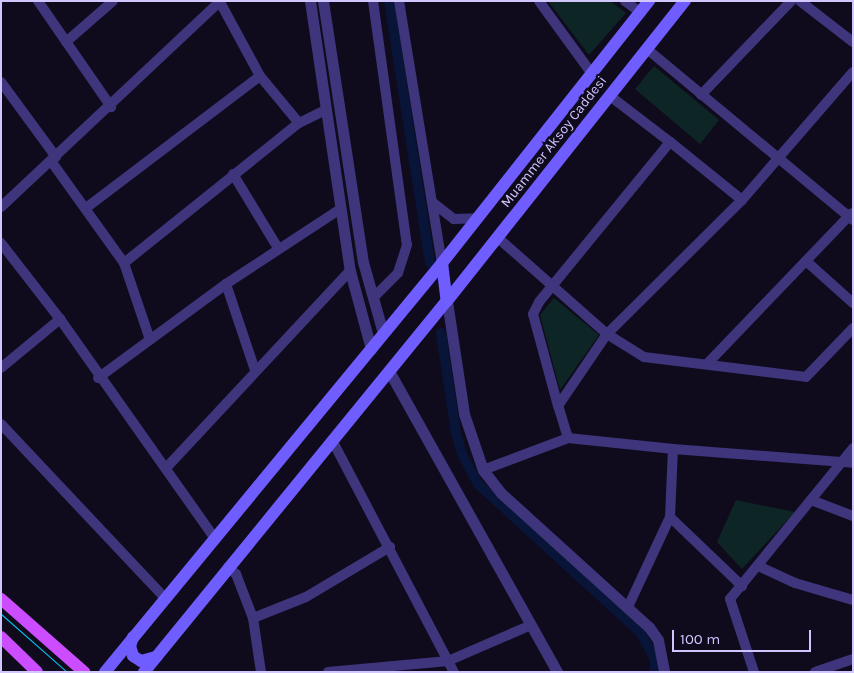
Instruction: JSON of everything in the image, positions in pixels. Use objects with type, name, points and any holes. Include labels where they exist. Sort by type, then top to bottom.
[{"type":"main road","name":"Muammer Aksoy Caddesi","points":[[105,672],[442,263],[650,1]]},
{"type":"main road","name":"Muammer Aksoy Caddesi","points":[[144,672],[447,301],[685,1]]},
{"type":"main road","points":[[442,263],[447,301]]},
{"type":"main road","points":[[1,599],[84,672]]},
{"type":"main road","points":[[1,637],[37,672]]},
{"type":"main road","points":[[133,637],[130,646],[133,656],[141,661],[156,657]]},
{"type":"street","points":[[38,1],[111,107]]},
{"type":"street","points":[[66,42],[113,1]]},
{"type":"street","points":[[310,1],[350,270],[371,349]]},
{"type":"street","points":[[323,1],[363,262],[383,334]]},
{"type":"street","points":[[373,1],[407,245],[398,273],[373,298]]},
{"type":"street","points":[[400,1],[442,263]]},
{"type":"street","points":[[539,1],[592,74]]},
{"type":"street","points":[[625,1],[640,12]]},
{"type":"street","points":[[701,95],[791,1]]},
{"type":"street","points":[[800,1],[853,42]]},
{"type":"street","points":[[1,207],[111,107],[220,2],[260,76],[299,123]]},
{"type":"street","points":[[646,49],[775,157],[851,216],[707,364]]},
{"type":"street","points":[[558,406],[607,334],[742,200],[775,157],[853,72]]},
{"type":"street","points":[[86,208],[260,76]]},
{"type":"street","points":[[1,82],[124,263],[150,340]]},
{"type":"street","points":[[610,96],[742,200]]},
{"type":"street","points":[[124,263],[299,123],[326,110]]},
{"type":"street","points":[[568,438],[533,319],[539,302],[670,142]]},
{"type":"street","points":[[233,174],[278,248]]},
{"type":"street","points":[[432,202],[454,218],[478,218]]},
{"type":"street","points":[[98,378],[226,284],[340,209]]},
{"type":"street","points":[[498,237],[554,284],[607,334],[644,357],[806,377],[853,328]]},
{"type":"street","points":[[1,243],[60,319],[98,378],[167,467],[214,538]]},
{"type":"street","points":[[806,261],[853,303]]},
{"type":"street","points":[[167,467],[255,370],[350,270]]},
{"type":"street","points":[[226,284],[255,370]]},
{"type":"street","points":[[447,301],[466,422],[483,470],[501,493],[628,607],[658,640],[664,672]]},
{"type":"street","points":[[1,368],[60,319]]},
{"type":"street","points":[[388,371],[557,672]]},
{"type":"street","points":[[1,424],[166,599]]},
{"type":"street","points":[[483,470],[568,438],[673,449],[847,462]]},
{"type":"street","points":[[332,440],[390,547],[454,672]]},
{"type":"street","points":[[754,672],[730,599],[811,500],[847,462],[853,448]]},
{"type":"street","points":[[628,607],[670,517],[673,449]]},
{"type":"street","points":[[811,500],[853,516]]},
{"type":"street","points":[[670,517],[742,586]]},
{"type":"street","points":[[253,618],[306,597],[390,547]]},
{"type":"street","points":[[758,566],[794,583],[853,600]]},
{"type":"street","points":[[228,567],[236,574],[253,618],[261,672]]},
{"type":"street","points":[[328,672],[448,661],[531,625]]},
{"type":"street","points":[[819,671],[853,659]]},
{"type":"green space","points":[[548,1],[610,1],[626,13],[589,55]]},
{"type":"green space","points":[[654,66],[719,120],[700,144],[635,89]]},
{"type":"green space","points":[[554,298],[599,335],[560,390],[540,315]]},
{"type":"green space","points":[[736,500],[795,512],[742,569],[717,542]]},
{"type":"waterway","points":[[389,1],[430,263]]},
{"type":"waterway","points":[[441,333],[456,433],[462,454],[478,484],[641,633],[655,659],[655,672]]},
{"type":"tram line","points":[[1,614],[67,672]]}]
